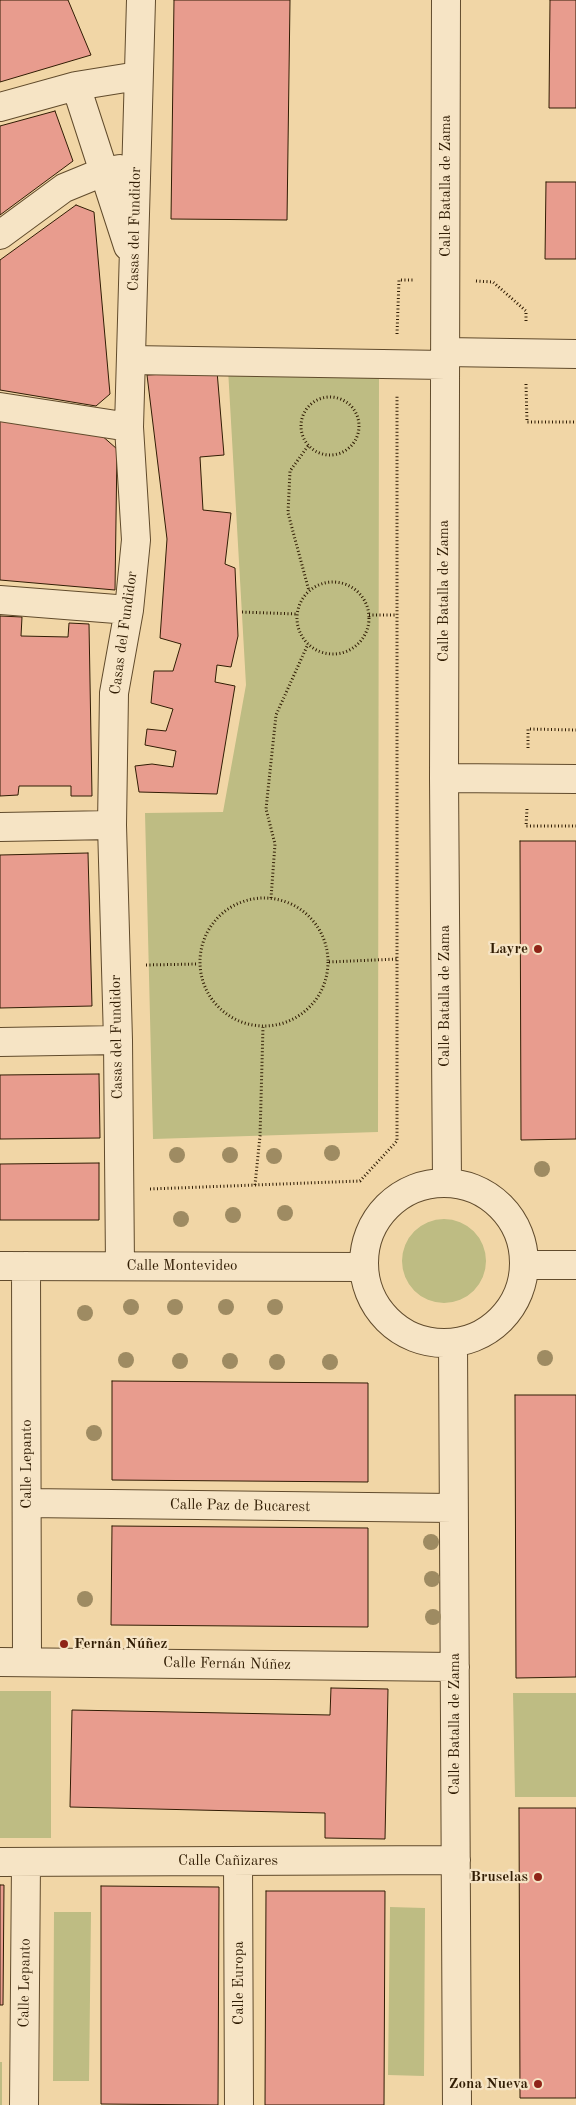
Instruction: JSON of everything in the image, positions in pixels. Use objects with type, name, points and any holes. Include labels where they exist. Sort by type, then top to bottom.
[{"type":"street","name":"Casas del Fundidor","points":[[120,1266],[118,1040],[112,824],[114,692],[129,610],[136,540],[129,427],[141,0]]},
{"type":"street","name":"Calle Batalla de Zama","points":[[446,0],[444,778],[447,1183]]},
{"type":"street","points":[[0,107],[76,86],[138,76]]},
{"type":"street","points":[[76,86],[134,267]]},
{"type":"street","points":[[0,235],[64,188],[104,172],[136,167]]},
{"type":"street","points":[[131,360],[396,364],[445,359],[576,354]]},
{"type":"street","points":[[0,407],[129,427]]},
{"type":"street","points":[[0,600],[129,610]]},
{"type":"street","points":[[444,778],[576,779]]},
{"type":"street","points":[[0,827],[112,824]]},
{"type":"street","points":[[0,1042],[118,1040]]},
{"type":"street","points":[[447,1183],[477,1190],[503,1208],[519,1234],[525,1265],[518,1293],[504,1318],[480,1335],[453,1343],[434,1343],[416,1338],[399,1330],[385,1318],[374,1302],[366,1285],[363,1266],[366,1241],[378,1217],[397,1198],[421,1186],[447,1183]]},
{"type":"street","points":[[525,1265],[576,1265]]},
{"type":"street","name":"Calle Montevideo","points":[[13,1266],[363,1266]]},
{"type":"street","name":"Calle Lepanto","points":[[13,1266],[27,1503],[27,1662]]},
{"type":"street","name":"Calle Batalla de Zama","points":[[453,1343],[452,1508],[455,1667],[457,2105]]},
{"type":"street","name":"Calle Paz de Bucarest","points":[[27,1503],[452,1508]]},
{"type":"street","name":"Calle Fernán Núñez","points":[[0,1662],[455,1667]]},
{"type":"street","name":"Calle Cañizares","points":[[13,1862],[456,1860]]},
{"type":"street","name":"Calle Europa","points":[[238,1861],[239,2105]]},
{"type":"street","name":"Calle Lepanto","points":[[13,1862],[24,2105]]},
{"type":"path","points":[[120,1190],[360,1181],[397,1141],[396,364]]},
{"type":"path","points":[[328,396],[346,401],[358,416],[358,431],[352,445],[345,451],[335,455],[325,455],[316,452],[308,446],[302,438],[301,419],[304,410],[310,403],[328,396]]},
{"type":"path","points":[[308,446],[290,471],[288,513],[309,591]]},
{"type":"path","points":[[329,582],[341,582],[352,587],[360,594],[366,604],[369,615],[368,628],[363,638],[354,648],[330,654],[318,651],[308,644],[301,635],[297,625],[297,614],[299,605],[309,591],[318,585],[329,582]]},
{"type":"path","points":[[242,612],[297,614]]},
{"type":"path","points":[[369,615],[397,615]]},
{"type":"path","points":[[271,898],[275,844],[266,809],[276,715],[308,644]]},
{"type":"path","points":[[271,898],[301,908],[320,929],[329,962],[321,994],[297,1018],[263,1027],[232,1019],[211,1001],[198,964],[201,944],[216,917],[242,901],[271,898]]},
{"type":"path","points":[[329,962],[397,959]]},
{"type":"path","points":[[148,965],[198,964]]},
{"type":"path","points":[[255,1185],[260,1136],[263,1027]]},
{"type":"shaded area","points":[[228,369],[379,370],[378,1132],[153,1139],[145,813],[223,812],[246,685]]},
{"type":"shaded area","points":[[444,1219],[460,1222],[474,1231],[483,1245],[486,1261],[483,1277],[474,1291],[460,1300],[444,1303],[428,1300],[414,1291],[405,1277],[402,1261],[405,1245],[414,1231],[428,1222]]},
{"type":"shaded area","points":[[0,1691],[51,1691],[51,1838],[0,1838]]},
{"type":"shaded area","points":[[513,1693],[576,1693],[576,1797],[515,1797]]},
{"type":"shaded area","points":[[390,1907],[425,1908],[424,2076],[388,2075]]},
{"type":"shaded area","points":[[54,1912],[91,1912],[89,2081],[53,2081]]},
{"type":"shaded area","points":[[0,2062],[2,2062],[2,2105],[0,2105]]},
{"type":"building","points":[[0,0],[68,0],[91,55],[0,82]]},
{"type":"building","points":[[174,0],[290,0],[287,220],[171,219]]},
{"type":"building","points":[[550,0],[576,0],[576,108],[549,108]]},
{"type":"building","points":[[55,111],[73,161],[0,215],[0,126]]},
{"type":"building","points":[[546,182],[576,182],[576,259],[545,259]]},
{"type":"building","points":[[76,205],[94,212],[110,394],[96,406],[0,390],[0,260]]},
{"type":"building","points":[[217,371],[224,455],[200,457],[203,510],[231,513],[225,564],[235,568],[238,636],[231,667],[217,665],[215,682],[235,686],[217,794],[139,792],[135,766],[152,764],[173,767],[176,751],[145,745],[147,729],[166,731],[173,709],[151,703],[154,671],[173,671],[181,644],[160,638],[167,539],[147,375]]},
{"type":"building","points":[[0,418],[100,434],[117,449],[115,590],[0,580]]},
{"type":"building","points":[[0,616],[22,617],[21,636],[68,637],[69,623],[89,624],[92,796],[71,796],[71,786],[19,786],[18,795],[0,796]]},
{"type":"building","points":[[520,841],[576,841],[576,1139],[521,1140]]},
{"type":"building","points":[[88,853],[92,1006],[0,1008],[0,855]]},
{"type":"building","points":[[99,1074],[100,1138],[0,1139],[0,1075]]},
{"type":"building","points":[[99,1163],[99,1220],[0,1220],[0,1164]]},
{"type":"building","points":[[112,1381],[368,1383],[368,1482],[112,1480]]},
{"type":"building","points":[[515,1395],[576,1395],[576,1677],[516,1678]]},
{"type":"building","points":[[112,1526],[368,1528],[368,1627],[111,1625]]},
{"type":"building","points":[[331,1688],[388,1689],[385,1839],[325,1838],[325,1813],[70,1807],[72,1710],[330,1715]]},
{"type":"building","points":[[519,1808],[576,1808],[576,2098],[520,2098]]},
{"type":"building","points":[[0,1885],[4,1885],[3,2005],[0,2005]]},
{"type":"building","points":[[101,1886],[219,1887],[218,2105],[101,2104]]},
{"type":"building","points":[[266,1891],[385,1891],[384,2105],[265,2105]]},
{"type":"place","name":"Layre","points":[[538,949]]},
{"type":"place","name":"Fernán Núñez","points":[[64,1644]]},
{"type":"place","name":"Bruselas","points":[[538,1877]]},
{"type":"place","name":"Zona Nueva","points":[[538,2084]]}]
